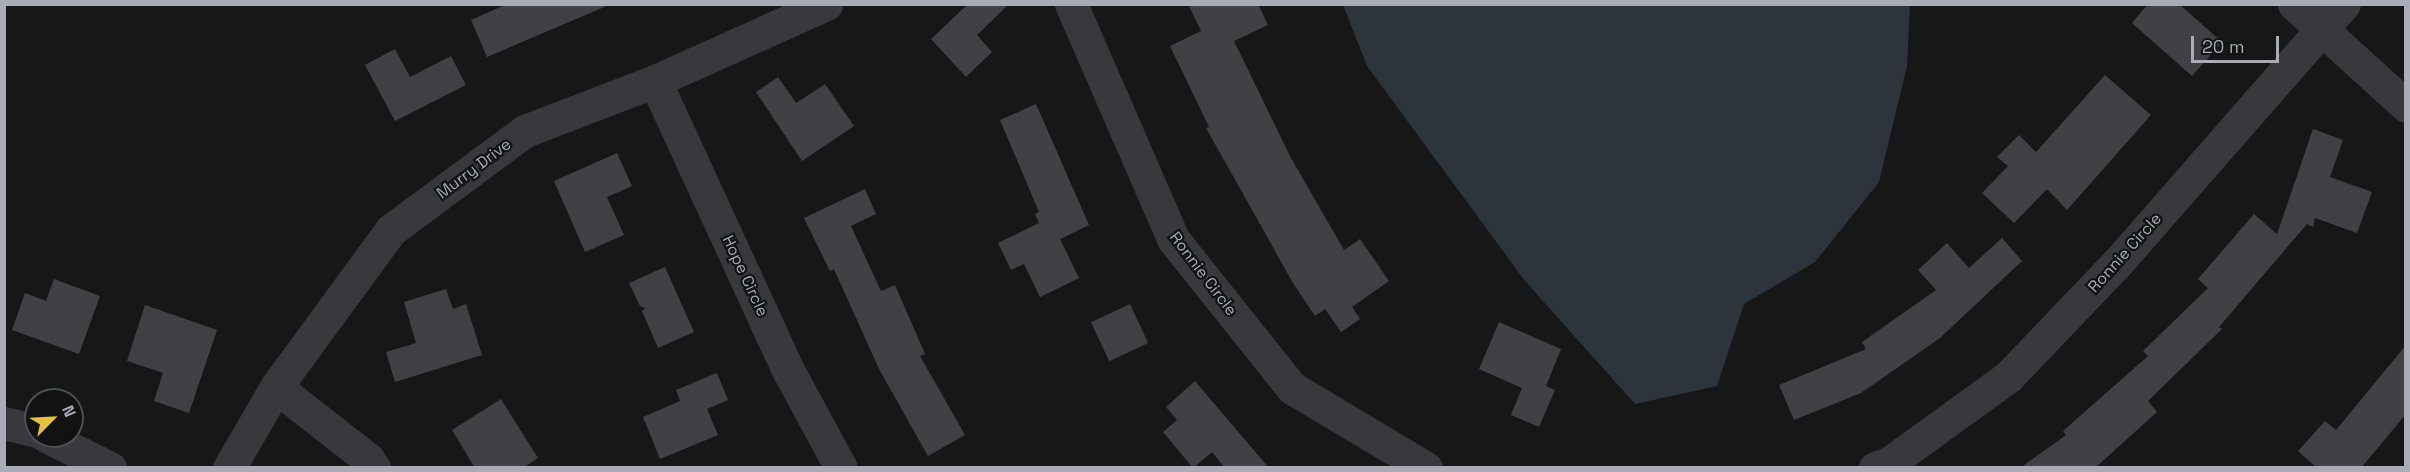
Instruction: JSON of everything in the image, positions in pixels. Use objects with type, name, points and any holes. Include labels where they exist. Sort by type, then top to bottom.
[{"type":"street","name":"Murry Drive","points":[[229,468],[276,387],[392,230],[525,131],[655,81],[826,4]]},
{"type":"street","name":"Ronnie Circle","points":[[1071,4],[1173,239],[1292,388],[1426,468]]},
{"type":"street","points":[[2294,4],[2406,106]]},
{"type":"street","name":"Ronnie Circle","points":[[1875,468],[1889,463],[2008,377],[2118,262],[2344,4]]},
{"type":"street","name":"Hope Circle","points":[[655,81],[788,370],[841,468]]},
{"type":"street","points":[[276,387],[369,459],[374,468]]},
{"type":"street","points":[[4,423],[24,428]]},
{"type":"street","points":[[69,448],[110,468]]},
{"type":"shaded area","points":[[1343,5],[1910,5],[1907,66],[1879,182],[1815,262],[1744,304],[1717,386],[1635,404],[1525,281],[1367,66]]},
{"type":"building","points":[[507,4],[609,5],[487,57],[471,20]]},
{"type":"building","points":[[968,4],[1009,4],[977,35],[992,52],[966,77],[931,39]]},
{"type":"building","points":[[1188,4],[1258,4],[1268,25],[1234,41],[1291,158],[1344,250],[1360,239],[1389,281],[1352,307],[1360,319],[1341,332],[1325,309],[1315,316],[1293,283],[1206,128],[1209,127],[1170,46],[1201,31]]},
{"type":"building","points":[[2148,4],[2179,4],[2222,42],[2192,76],[2132,23]]},
{"type":"building","points":[[395,49],[410,77],[451,56],[466,85],[395,121],[365,65]]},
{"type":"building","points":[[2105,75],[2151,115],[2067,210],[2047,189],[2014,223],[1982,193],[2008,166],[1997,157],[2019,135],[2036,152]]},
{"type":"building","points":[[778,77],[796,103],[825,84],[854,126],[802,161],[756,92]]},
{"type":"building","points":[[1036,104],[1089,225],[1060,239],[1079,278],[1040,297],[1024,264],[1011,270],[998,243],[1039,223],[1035,214],[1039,212],[1000,120]]},
{"type":"building","points":[[2313,129],[2343,140],[2330,177],[2372,192],[2357,233],[2315,218],[2313,227],[2307,224],[2219,327],[2222,329],[2148,401],[2157,412],[2095,468],[2020,468],[2066,435],[2063,431],[2148,356],[2143,351],[2208,288],[2198,279],[2254,214],[2277,234]]},
{"type":"building","points":[[617,153],[632,186],[607,197],[624,235],[585,252],[554,181]]},
{"type":"building","points":[[865,189],[876,214],[851,226],[881,291],[895,285],[925,354],[920,356],[965,435],[928,456],[879,369],[834,269],[830,271],[804,218]]},
{"type":"building","points":[[2002,238],[2022,261],[1940,338],[1861,393],[1794,420],[1779,385],[1866,349],[1862,342],[1936,290],[1918,270],[1947,243],[1969,268]]},
{"type":"building","points":[[665,267],[694,332],[658,348],[642,311],[645,308],[640,306],[629,283]]},
{"type":"building","points":[[54,279],[100,296],[79,354],[12,330],[25,293],[46,301]]},
{"type":"building","points":[[446,289],[453,309],[466,304],[482,355],[395,382],[386,352],[416,343],[404,302]]},
{"type":"building","points":[[1130,304],[1148,343],[1109,361],[1091,322]]},
{"type":"building","points":[[145,305],[217,330],[189,413],[154,401],[163,373],[127,361]]},
{"type":"building","points":[[1499,322],[1561,349],[1546,386],[1555,390],[1539,427],[1511,415],[1522,388],[1479,369]]},
{"type":"building","points":[[2406,345],[2406,414],[2361,468],[2317,468],[2298,451],[2325,421],[2336,430]]},
{"type":"building","points":[[717,373],[728,400],[707,409],[718,435],[660,459],[643,417],[680,401],[676,390]]},
{"type":"building","points":[[1195,381],[1269,468],[1225,468],[1212,452],[1193,468],[1163,432],[1177,420],[1166,407]]},
{"type":"building","points":[[501,399],[538,458],[523,468],[475,468],[452,430]]}]
